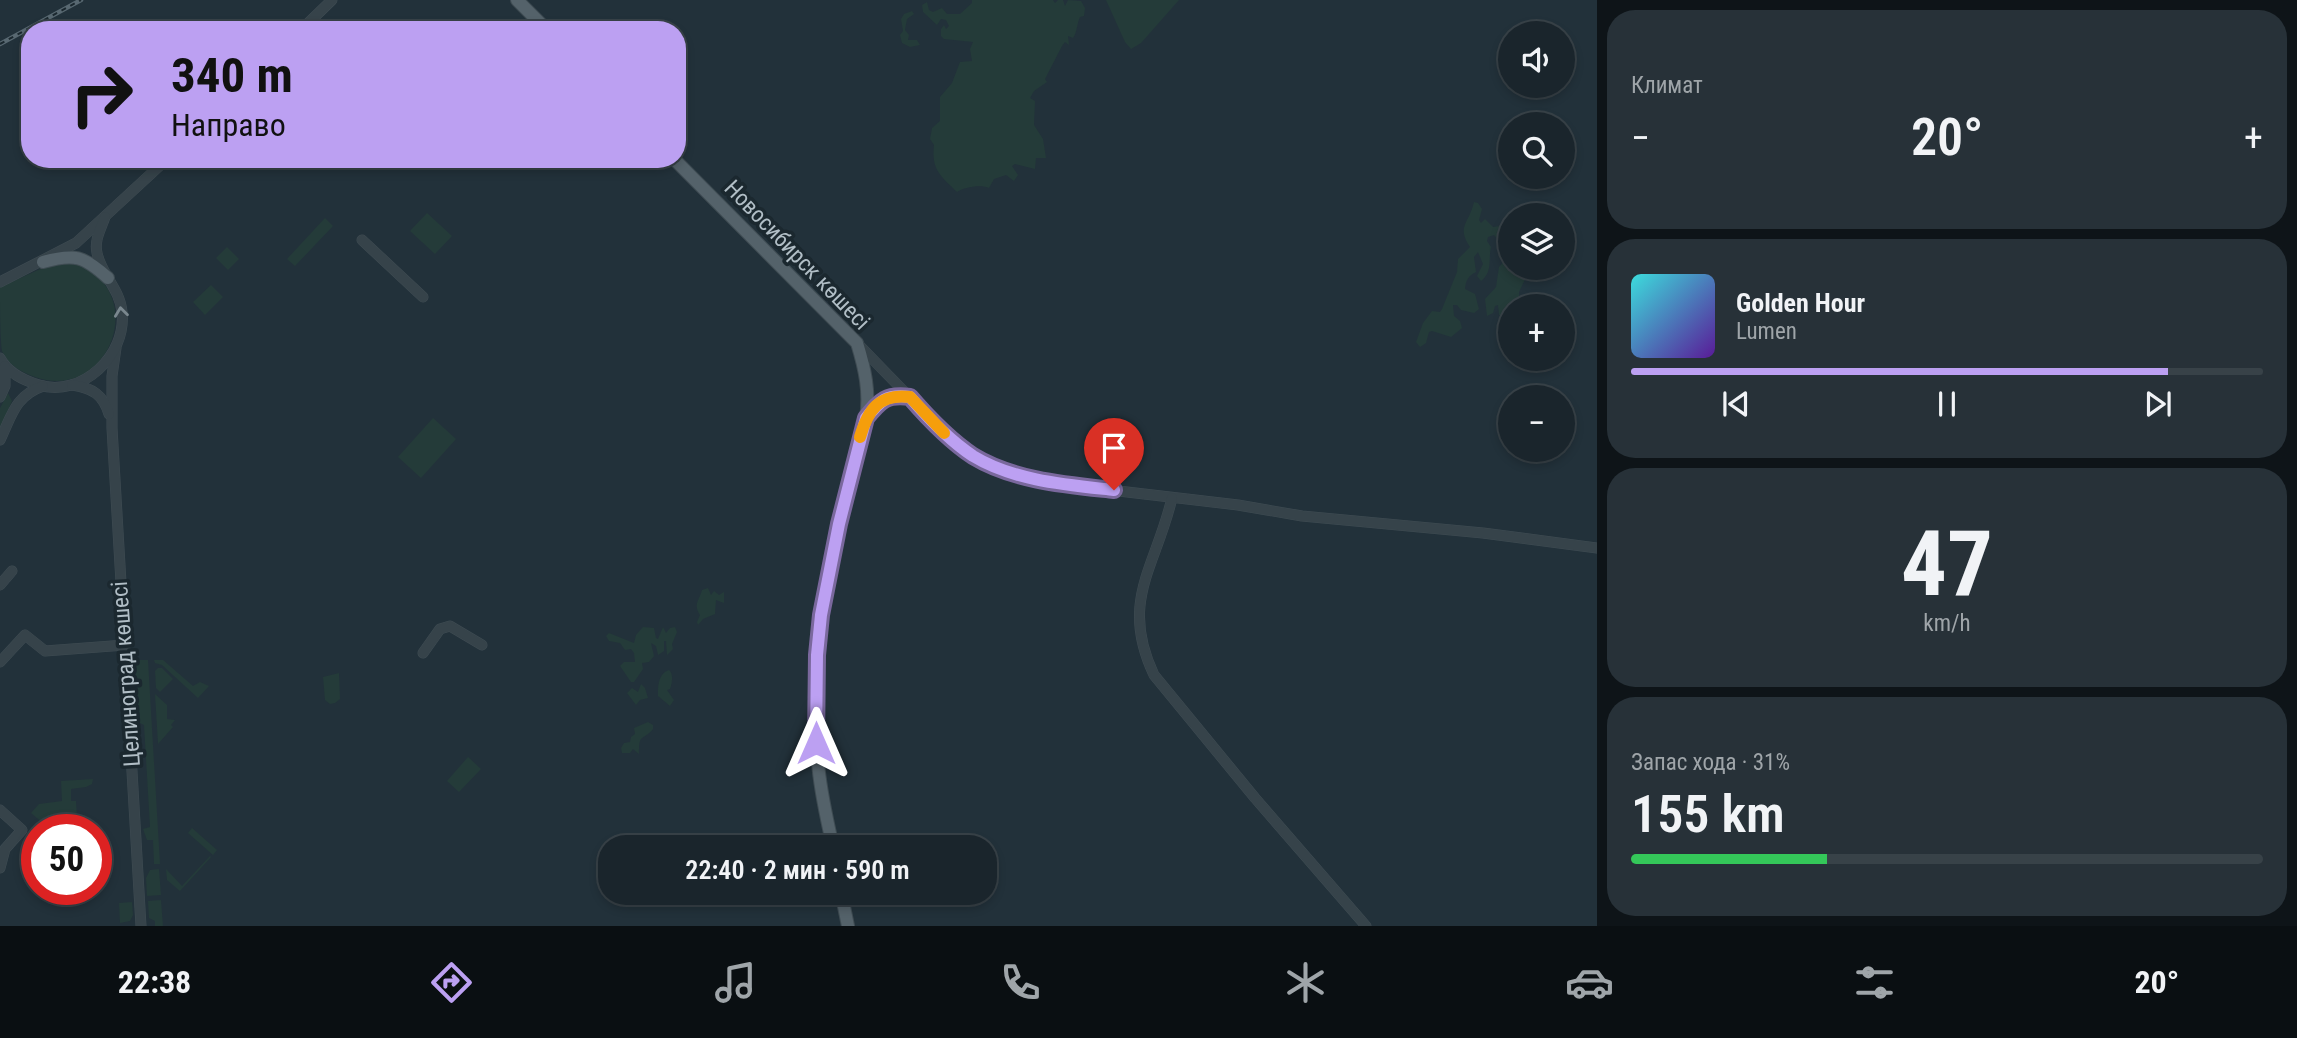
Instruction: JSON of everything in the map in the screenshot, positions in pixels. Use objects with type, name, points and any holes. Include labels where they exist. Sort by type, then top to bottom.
[{"type":"main road","points":[[517,0],[538,21]]},
{"type":"main road","name":"Новосибирск көшесі","points":[[683,168],[857,343],[867,384],[866,418],[828,578],[817,655],[818,762],[831,835]]},
{"type":"main road","points":[[43,262],[61,257],[77,257],[92,263],[108,278]]},
{"type":"main road","points":[[844,905],[848,926]]},
{"type":"street","points":[[310,21],[332,0]]},
{"type":"street","points":[[0,280],[43,262],[76,243],[157,168]]},
{"type":"street","name":"Целиноград көшесі","points":[[105,217],[96,246],[99,259],[115,288],[122,312],[122,327],[112,376],[112,422],[141,926]]},
{"type":"street","points":[[362,240],[423,297]]},
{"type":"street","points":[[857,343],[952,441],[1001,469],[1044,480],[1302,516],[1483,533],[1597,548]]},
{"type":"street","points":[[68,384],[93,373],[106,363],[116,348]]},
{"type":"street","points":[[2,362],[21,378],[43,386]]},
{"type":"street","points":[[0,397],[5,386],[2,362]]},
{"type":"street","points":[[0,440],[20,399],[31,390],[43,386],[68,384],[95,391],[106,404],[112,422]]},
{"type":"street","points":[[866,418],[886,398],[910,397]]},
{"type":"street","points":[[1172,498],[1166,523],[1147,568],[1138,613],[1140,635],[1154,674],[1247,789],[1366,926]]},
{"type":"street","points":[[0,584],[12,571]]},
{"type":"street","points":[[424,653],[440,629],[450,626],[482,645]]},
{"type":"street","points":[[0,662],[25,635],[45,651],[125,645]]},
{"type":"street","points":[[0,810],[22,830],[5,849],[0,868]]},
{"type":"green space","points":[[972,0],[1053,0],[1055,3],[1063,0],[1065,6],[1068,0],[1081,1],[1085,8],[1073,38],[1068,36],[1069,45],[1065,42],[1062,46],[1045,79],[1047,82],[1034,91],[1030,98],[1035,101],[1034,125],[1043,139],[1046,158],[1036,158],[1035,169],[1015,164],[1012,166],[1018,175],[1014,181],[1006,175],[994,179],[989,188],[973,187],[957,192],[938,172],[934,161],[934,145],[930,139],[932,128],[940,121],[940,97],[952,83],[960,62],[972,61],[970,49],[973,42],[944,39],[941,29],[944,25],[946,29],[949,26],[946,20],[941,19],[937,25],[923,12],[922,5],[927,2],[929,10],[933,12],[942,8],[947,14],[960,14]]},
{"type":"green space","points":[[1106,0],[1179,0],[1141,43],[1131,49],[1125,42]]},
{"type":"green space","points":[[912,11],[914,14],[907,19],[905,30],[909,35],[908,40],[917,40],[920,45],[910,47],[902,43],[900,35],[903,31],[901,19],[904,14]]},
{"type":"green space","points":[[1474,202],[1478,203],[1482,209],[1479,220],[1481,223],[1485,219],[1493,227],[1498,226],[1498,240],[1494,235],[1488,237],[1487,241],[1491,247],[1487,274],[1481,281],[1477,276],[1483,264],[1478,252],[1474,257],[1476,272],[1466,283],[1465,289],[1475,294],[1479,309],[1474,313],[1453,305],[1454,316],[1460,321],[1462,328],[1451,337],[1429,332],[1426,343],[1420,347],[1416,342],[1423,323],[1432,311],[1440,312],[1442,309],[1457,272],[1458,259],[1470,247],[1464,229]]},
{"type":"green space","points":[[427,213],[452,236],[435,254],[410,231]]},
{"type":"green space","points":[[325,218],[333,226],[295,266],[287,259]]},
{"type":"green space","points":[[227,247],[239,259],[228,270],[216,258]]},
{"type":"green space","points":[[68,261],[94,274],[110,293],[115,315],[112,338],[102,358],[84,374],[62,381],[35,377],[15,367],[2,351],[0,287],[54,263]]},
{"type":"green space","points":[[1498,274],[1498,280],[1525,280],[1519,294],[1498,294],[1498,305],[1493,313],[1487,316],[1485,299],[1496,287]]},
{"type":"green space","points":[[211,285],[223,297],[205,315],[193,302]]},
{"type":"green space","points":[[8,393],[12,401],[0,430],[0,408]]},
{"type":"green space","points":[[433,418],[456,439],[421,478],[398,457]]},
{"type":"green space","points":[[708,588],[711,595],[714,591],[719,595],[724,592],[724,603],[716,600],[715,614],[703,619],[698,625],[700,615],[697,603],[702,590]]},
{"type":"green space","points":[[643,627],[654,628],[658,639],[663,627],[666,633],[675,627],[677,632],[672,644],[673,649],[667,655],[666,641],[664,651],[658,655],[656,646],[651,643],[654,656],[649,662],[642,663],[643,669],[634,682],[631,682],[620,666],[624,662],[635,662],[634,653],[631,649],[625,650],[620,643],[609,641],[606,636],[609,633],[634,643],[636,635]]},
{"type":"green space","points":[[138,660],[148,660],[160,864],[154,864],[153,840],[147,840],[143,829],[150,827],[144,725],[136,721],[133,665]]},
{"type":"green space","points":[[154,660],[163,660],[193,686],[200,682],[209,686],[198,698]]},
{"type":"green space","points":[[162,668],[173,679],[160,692],[156,688],[155,671]]},
{"type":"green space","points":[[669,670],[672,682],[667,690],[674,700],[670,706],[658,696],[661,677]]},
{"type":"green space","points":[[339,673],[340,699],[330,704],[325,700],[323,677]]},
{"type":"green space","points":[[641,684],[648,698],[640,700],[636,705],[627,693],[632,688],[638,692]]},
{"type":"green space","points":[[155,694],[167,705],[167,719],[175,720],[171,725],[173,727],[158,744]]},
{"type":"green space","points":[[648,722],[653,725],[653,729],[641,740],[639,754],[633,749],[630,753],[622,753],[624,743],[630,742],[635,734],[634,728]]},
{"type":"green space","points":[[468,757],[481,769],[459,792],[447,781]]},
{"type":"green space","points":[[93,779],[92,784],[86,787],[71,789],[71,801],[76,801],[77,814],[31,813],[39,804],[62,801],[61,781]]},
{"type":"green space","points":[[192,828],[217,850],[213,855],[188,833]]},
{"type":"green space","points":[[210,856],[180,891],[167,880],[166,869],[182,886]]},
{"type":"green space","points":[[159,869],[161,895],[147,896],[146,878],[150,870]]},
{"type":"green space","points":[[161,900],[163,926],[155,926],[155,921],[149,918],[148,901]]},
{"type":"green space","points":[[132,902],[133,915],[130,921],[120,923],[119,903]]},
{"type":"railway","points":[[42,21],[81,0]]},
{"type":"railway","points":[[0,44],[21,33]]},
{"type":"slow traffic","points":[[860,437],[866,418],[883,400],[895,396],[910,397],[944,433]]},
{"type":"route","points":[[816,743],[817,655],[825,590],[866,418],[883,400],[895,396],[910,397],[952,441],[1001,469],[1044,480],[1114,490]]}]
